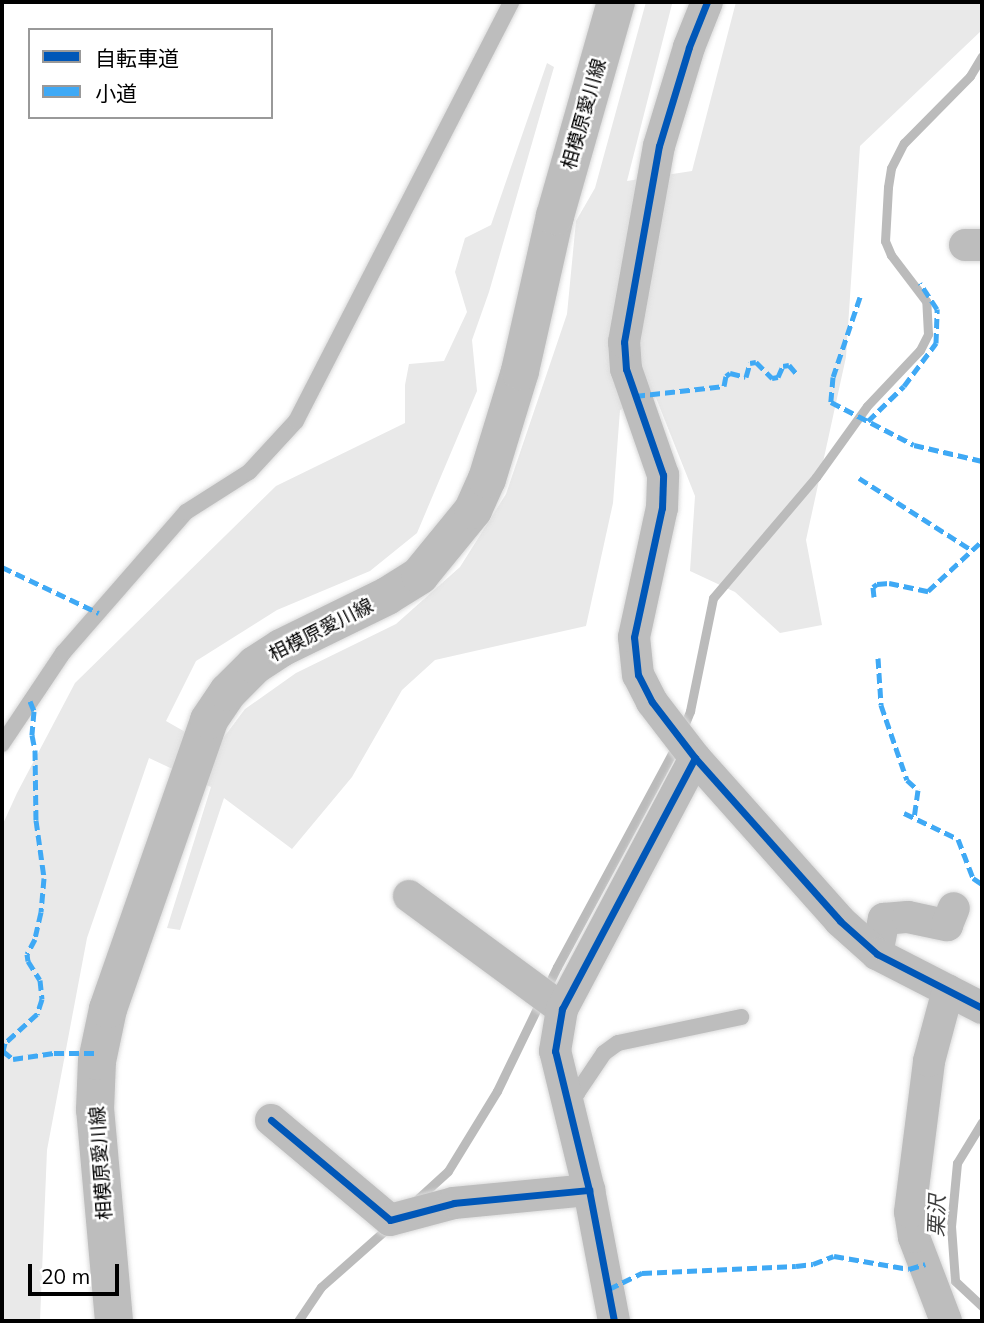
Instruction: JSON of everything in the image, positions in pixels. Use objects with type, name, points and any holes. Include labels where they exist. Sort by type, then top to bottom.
[{"type":"main road","name":"相模原愛川線","points":[[114,1321],[95,1110],[97,1061],[108,1009],[209,719],[228,692],[255,665],[281,648],[387,596],[420,575],[472,510],[487,479],[520,371],[555,216],[616,2]]},
{"type":"street","points":[[707,2],[688,47],[659,146],[626,315],[626,369],[663,475],[662,508],[634,637],[638,675],[652,702],[695,758],[840,921],[877,954],[982,1008]]},
{"type":"street","points":[[614,1321],[589,1190],[564,1097],[555,1051],[562,1009],[695,758]]},
{"type":"street","points":[[409,896],[562,1009]]},
{"type":"street","points":[[877,954],[884,919],[908,917],[947,925],[954,908]]},
{"type":"street","points":[[946,1321],[914,1237],[911,1212],[929,1061],[948,990]]},
{"type":"street","points":[[271,1120],[390,1220],[453,1203],[589,1190]]},
{"type":"lane","points":[[2,744],[63,653],[186,512],[249,472],[296,421],[511,2]]},
{"type":"lane","points":[[564,1097],[577,1093],[604,1053],[618,1043],[740,1017]]},
{"type":"shaded area","points":[[646,2],[672,4],[627,181],[692,171],[736,2],[982,2],[982,30],[860,146],[846,357],[806,540],[822,625],[780,633],[735,592],[690,571],[695,496],[656,398],[620,410],[613,503],[586,626],[435,660],[402,690],[352,777],[292,849],[224,798],[180,930],[167,928],[211,787],[149,758],[87,938],[47,1150],[40,1321],[2,1321],[2,826],[17,793],[75,683],[276,486],[405,423],[405,385],[409,364],[444,361],[467,312],[455,272],[465,238],[491,225],[547,63],[554,67],[489,292],[472,340],[477,391],[417,533],[370,571],[277,610],[196,661],[166,721],[215,749],[245,709],[296,673],[396,624],[460,567],[506,494],[567,314],[576,221],[595,188]]},
{"type":"waterway","points":[[682,731],[690,711],[713,598],[816,477],[867,406],[920,350],[928,334],[926,301],[891,255],[885,241],[891,168],[904,143],[970,76],[982,56]]},
{"type":"waterway","points":[[413,1203],[448,1171],[497,1091],[557,967],[677,744]]},
{"type":"waterway","name":"栗沢","points":[[982,1122],[957,1163],[951,1226],[955,1281],[982,1306]]},
{"type":"waterway","points":[[298,1321],[321,1287],[391,1225]]},
{"type":"marked path","points":[[868,421],[904,386],[936,343],[937,309],[920,283]]},
{"type":"marked path","points":[[860,297],[833,377],[831,402],[914,445],[982,461]]},
{"type":"marked path","points":[[635,396],[724,386],[726,376],[730,373],[746,377],[750,363],[756,362],[772,378],[778,377],[783,366],[789,365],[796,373]]},
{"type":"marked path","points":[[859,478],[973,551]]},
{"type":"marked path","points":[[874,597],[873,587],[877,584],[889,583],[928,591],[982,541]]},
{"type":"marked path","points":[[2,567],[99,613]]},
{"type":"marked path","points":[[878,658],[881,705],[907,780],[918,790],[914,818]]},
{"type":"marked path","points":[[30,701],[34,711],[32,735],[35,750],[36,820],[44,878],[35,939],[27,954],[28,961],[40,980],[42,999],[37,1014],[5,1043],[3,1051],[13,1059],[54,1053],[99,1053]]},
{"type":"marked path","points":[[904,813],[958,839],[973,878],[982,884]]},
{"type":"marked path","points":[[609,1289],[642,1273],[796,1266],[813,1264],[834,1256],[909,1269],[925,1264]]},
{"type":"cycle path","points":[[695,758],[652,702],[638,675],[634,637],[662,508],[663,475],[626,369],[624,342],[659,146],[689,47],[707,2]]},
{"type":"cycle path","points":[[614,1321],[589,1190],[555,1051],[562,1009],[695,758],[840,921],[877,954],[982,1008]]},
{"type":"cycle path","points":[[271,1120],[390,1220],[454,1203],[589,1190]]}]
